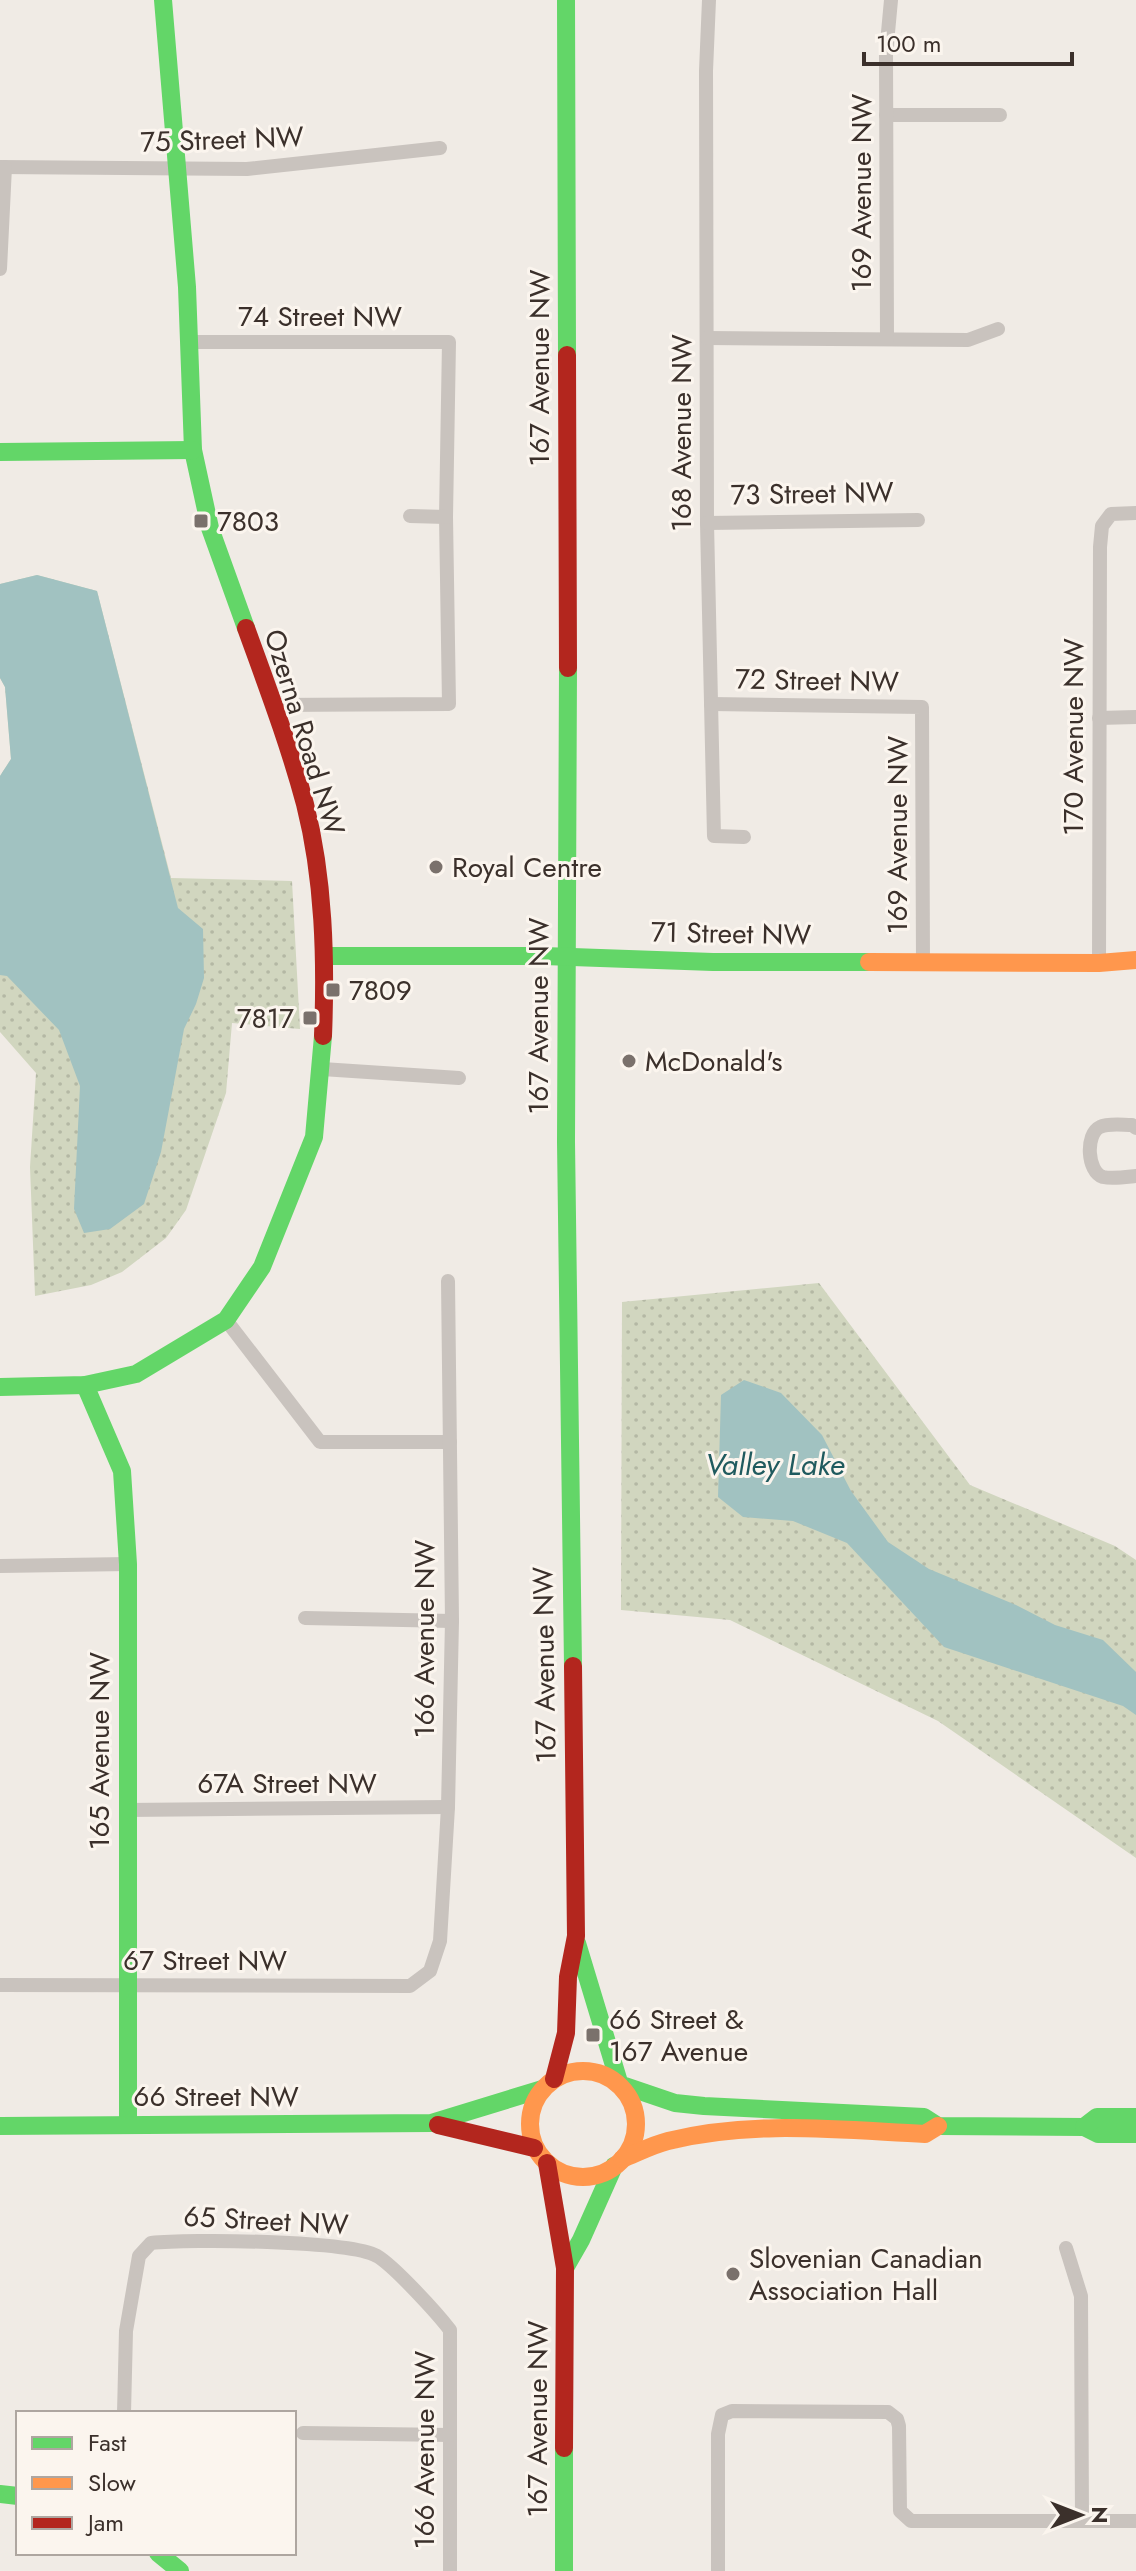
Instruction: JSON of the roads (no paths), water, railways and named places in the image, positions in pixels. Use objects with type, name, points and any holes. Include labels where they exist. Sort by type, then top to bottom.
[{"type":"main road","name":"Ozerna Road NW","points":[[0,1387],[85,1385],[136,1374],[226,1320],[262,1267],[314,1137],[322,1069],[325,956],[319,884],[305,805],[274,705],[210,528],[193,450],[190,342],[163,0]]},
{"type":"main road","name":"167 Avenue NW","points":[[548,2084],[566,2033],[568,1977],[576,1936],[566,957],[566,0]]},
{"type":"main road","points":[[0,452],[193,450]]},
{"type":"main road","name":"71 Street NW","points":[[325,956],[566,957],[713,962],[1099,963],[1136,960]]},
{"type":"main road","name":"165 Avenue NW","points":[[85,1385],[122,1471],[128,1564],[128,2125]]},
{"type":"main road","name":"167 Avenue NW","points":[[576,1936],[600,2026],[622,2084]]},
{"type":"main road","points":[[938,2126],[924,2117],[675,2103],[600,2073],[582,2070],[564,2074],[548,2084],[531,2116],[534,2148],[547,2163],[563,2173],[585,2177],[666,2141],[730,2130],[925,2134],[938,2126],[1084,2127],[1098,2134],[1136,2134]]},
{"type":"main road","name":"66 Street NW","points":[[0,2126],[431,2123],[466,2116],[548,2084]]},
{"type":"main road","points":[[618,2163],[632,2143],[636,2124],[632,2104],[622,2084]]},
{"type":"main road","points":[[1084,2127],[1097,2117],[1136,2117]]},
{"type":"main road","name":"66 Street NW","points":[[431,2123],[534,2148]]},
{"type":"main road","name":"167 Avenue NW","points":[[547,2163],[565,2268],[564,2571]]},
{"type":"main road","name":"167 Avenue NW","points":[[565,2268],[618,2163]]},
{"type":"main road","points":[[160,2555],[180,2571]]},
{"type":"street","name":"168 Avenue NW","points":[[709,0],[706,71],[707,523],[714,836],[744,837]]},
{"type":"street","name":"169 Avenue NW","points":[[887,339],[886,54],[891,0]]},
{"type":"street","points":[[886,115],[1000,115]]},
{"type":"street","name":"75 Street NW","points":[[0,269],[2,167],[247,169],[440,148]]},
{"type":"street","points":[[707,338],[968,340],[998,329]]},
{"type":"street","name":"74 Street NW","points":[[190,342],[449,342],[446,517]]},
{"type":"street","name":"170 Avenue NW","points":[[1099,963],[1100,547],[1102,526],[1111,514],[1136,513]]},
{"type":"street","points":[[274,705],[449,704],[446,517],[410,516]]},
{"type":"street","name":"73 Street NW","points":[[707,523],[918,520]]},
{"type":"street","name":"72 Street NW","points":[[711,704],[922,707]]},
{"type":"street","name":"169 Avenue NW","points":[[922,707],[923,963]]},
{"type":"street","points":[[1099,718],[1136,717]]},
{"type":"street","points":[[322,1069],[459,1078]]},
{"type":"street","points":[[1136,1128],[1132,1125],[1103,1125],[1095,1130],[1091,1138],[1091,1158],[1092,1167],[1104,1177],[1136,1176]]},
{"type":"street","name":"166 Avenue NW","points":[[410,1986],[430,1971],[440,1941],[448,1807],[452,1621],[448,1281]]},
{"type":"street","points":[[226,1320],[320,1442],[450,1442]]},
{"type":"street","points":[[0,1566],[128,1564]]},
{"type":"street","points":[[305,1618],[452,1621]]},
{"type":"street","name":"67A Street NW","points":[[126,1810],[448,1807]]},
{"type":"street","name":"67 Street NW","points":[[0,1985],[410,1986]]},
{"type":"street","name":"65 Street NW","points":[[124,2411],[126,2331],[139,2256],[151,2243],[271,2243],[367,2251],[380,2258],[450,2330]]},
{"type":"street","points":[[1066,2248],[1081,2296],[1082,2521]]},
{"type":"street","name":"166 Avenue NW","points":[[450,2330],[450,2571]]},
{"type":"street","points":[[718,2571],[718,2434],[722,2415],[732,2411],[882,2411],[893,2415],[899,2426],[898,2504],[904,2517],[917,2522],[1136,2521]]},
{"type":"street","points":[[303,2433],[450,2435]]},
{"type":"water","points":[[37,575],[97,591],[178,908],[203,929],[204,978],[184,1029],[161,1152],[144,1204],[110,1229],[84,1233],[74,1209],[80,1086],[59,1030],[7,976],[0,975],[0,776],[11,759],[5,687],[0,678],[0,584]]},
{"type":"water","name":"Valley Lake","points":[[744,1380],[781,1393],[822,1435],[851,1491],[888,1542],[929,1569],[1016,1605],[1055,1625],[1103,1640],[1136,1672],[1136,1715],[1123,1706],[944,1647],[847,1543],[793,1521],[743,1517],[718,1497],[721,1395]]},
{"type":"place","name":"7803","points":[[201,521]]},
{"type":"place","name":"Royal Centre","points":[[436,867]]},
{"type":"place","name":"7809","points":[[333,990]]},
{"type":"place","name":"7817","points":[[310,1018]]},
{"type":"place","name":"McDonald's","points":[[629,1061]]},
{"type":"place","name":"66 Street & 167 Avenue","points":[[593,2035]]},
{"type":"place","name":"Slovenian Canadian Association Hall","points":[[733,2274]]}]
